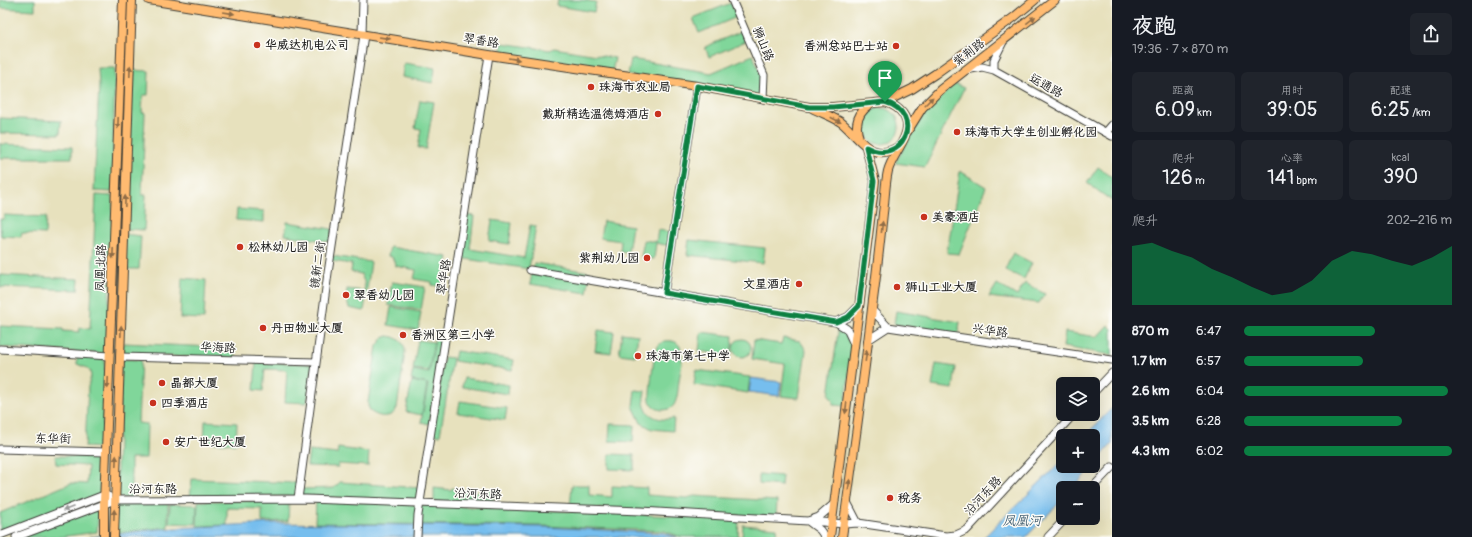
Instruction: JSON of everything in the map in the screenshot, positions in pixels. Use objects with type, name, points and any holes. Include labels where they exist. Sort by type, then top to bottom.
[{"type":"main road","name":"凤凰北路","points":[[104,534],[104,494],[123,0]]},
{"type":"main road","name":"凤凰北路","points":[[114,534],[132,0]]},
{"type":"main road","name":"翠香路","points":[[149,0],[489,55],[697,86],[809,107]]},
{"type":"main road","name":"紫荆路","points":[[907,132],[922,108],[940,90],[1055,0]]},
{"type":"main road","name":"紫荆路","points":[[885,102],[935,74],[1033,1]]},
{"type":"main road","points":[[885,102],[896,107],[904,116],[907,124],[907,132],[904,140],[891,151],[873,151],[866,147],[841,122],[809,107],[833,107],[885,102]]},
{"type":"main road","points":[[859,139],[856,131],[860,114],[865,108],[873,103]]},
{"type":"main road","points":[[842,537],[872,310],[888,170],[898,146]]},
{"type":"main road","points":[[830,537],[874,181],[866,147]]},
{"type":"street","name":"镜新二街","points":[[298,499],[329,263],[363,35],[363,0]]},
{"type":"street","name":"狮山路","points":[[732,0],[764,74],[763,99]]},
{"type":"street","points":[[994,70],[994,60],[1003,42]]},
{"type":"street","name":"翠华路","points":[[417,537],[418,515],[489,55]]},
{"type":"street","name":"运通路","points":[[966,70],[982,67],[994,70],[1109,134]]},
{"type":"street","points":[[664,293],[697,86]]},
{"type":"street","points":[[1109,134],[1112,125]]},
{"type":"street","points":[[530,270],[836,322],[847,329],[854,344]]},
{"type":"street","points":[[836,322],[848,317],[859,306]]},
{"type":"street","points":[[868,340],[888,327],[872,310]]},
{"type":"street","name":"兴华路","points":[[888,327],[1112,360]]},
{"type":"street","points":[[0,349],[109,356]]},
{"type":"street","name":"华海路","points":[[120,357],[316,362]]},
{"type":"street","points":[[1100,386],[1112,373]]},
{"type":"street","name":"沿河东路","points":[[16,537],[115,500],[298,499],[641,511],[808,520],[844,524],[858,523],[946,536],[956,535],[967,530],[1068,421]]},
{"type":"street","name":"东华街","points":[[0,449],[106,452]]},
{"type":"street","points":[[1099,481],[1112,467]]},
{"type":"street","points":[[0,535],[104,494]]},
{"type":"street","name":"沿河东路","points":[[104,494],[115,500]]},
{"type":"street","points":[[847,502],[858,523]]},
{"type":"street","name":"沿河东路","points":[[808,520],[819,517],[834,504]]},
{"type":"street","points":[[808,520],[825,537]]},
{"type":"street","points":[[1048,537],[1059,525]]},
{"type":"green space","points":[[0,0],[35,0],[35,10],[0,8]]},
{"type":"green space","points":[[558,0],[581,0],[596,2],[594,12],[557,6]]},
{"type":"green space","points":[[731,3],[737,17],[699,33],[693,18]]},
{"type":"green space","points":[[742,31],[746,41],[709,57],[705,47]]},
{"type":"green space","points":[[502,43],[550,50],[554,48],[615,58],[612,72],[501,54]]},
{"type":"green space","points":[[753,55],[761,75],[760,97],[628,75],[631,59],[711,73]]},
{"type":"green space","points":[[404,63],[435,68],[433,83],[402,77]]},
{"type":"green space","points":[[98,68],[115,68],[112,192],[94,191],[99,85]]},
{"type":"green space","points":[[130,70],[149,71],[148,95],[143,95],[142,112],[145,113],[142,195],[146,195],[144,230],[126,229]]},
{"type":"green space","points":[[955,84],[964,88],[925,167],[895,163],[926,111]]},
{"type":"green space","points":[[420,100],[434,102],[426,149],[418,148],[421,129],[415,128]]},
{"type":"green space","points":[[881,108],[894,113],[899,126],[894,139],[881,144],[868,139],[863,126],[868,113]]},
{"type":"green space","points":[[0,118],[61,121],[60,134],[0,133]]},
{"type":"green space","points":[[0,144],[72,147],[72,158],[0,158]]},
{"type":"green space","points":[[1098,167],[1112,177],[1112,201],[1087,183]]},
{"type":"green space","points":[[960,171],[986,187],[959,254],[947,253]]},
{"type":"green space","points":[[96,195],[113,196],[107,354],[0,347],[0,326],[63,329],[63,331],[79,332],[80,328],[90,329]]},
{"type":"green space","points":[[237,209],[264,211],[264,222],[236,220]]},
{"type":"green space","points":[[4,215],[46,217],[45,234],[22,233],[21,237],[1,236],[0,219],[4,219]]},
{"type":"green space","points":[[467,215],[474,216],[470,249],[524,258],[530,225],[536,226],[529,269],[460,258]]},
{"type":"green space","points":[[492,220],[512,223],[509,244],[489,241]]},
{"type":"green space","points":[[603,221],[632,226],[628,252],[620,251],[621,241],[600,238]]},
{"type":"green space","points":[[287,222],[332,229],[331,242],[285,235]]},
{"type":"green space","points":[[658,230],[672,232],[670,246],[656,243],[654,259],[641,257],[644,240],[656,242]]},
{"type":"green space","points":[[124,234],[141,236],[139,269],[124,269]]},
{"type":"green space","points":[[689,240],[765,248],[763,263],[687,255]]},
{"type":"green space","points":[[390,247],[448,257],[442,287],[432,285],[432,282],[414,279],[416,270],[396,266],[392,257],[388,256]]},
{"type":"green space","points":[[1013,253],[1032,263],[1024,279],[1005,270]]},
{"type":"green space","points":[[332,256],[371,262],[364,311],[349,308],[346,298],[347,289],[364,291],[365,284],[361,274],[351,272],[352,264],[331,261]]},
{"type":"green space","points":[[534,263],[590,272],[587,293],[530,284]]},
{"type":"green space","points":[[0,275],[79,279],[78,290],[0,287]]},
{"type":"green space","points":[[182,278],[206,280],[204,319],[180,318]]},
{"type":"green space","points":[[392,282],[425,287],[421,310],[388,305]]},
{"type":"green space","points":[[1025,283],[1045,294],[1039,303],[989,297],[997,284],[1017,296]]},
{"type":"green space","points":[[391,307],[421,312],[418,330],[388,325]]},
{"type":"green space","points":[[896,311],[960,322],[958,335],[894,324]]},
{"type":"green space","points":[[837,325],[846,330],[853,345],[845,406],[833,405],[833,401],[829,395],[838,332]]},
{"type":"green space","points":[[1108,325],[1112,329],[1112,355],[1063,347],[1065,332],[1097,337]]},
{"type":"green space","points":[[598,330],[614,332],[611,353],[595,351]]},
{"type":"green space","points":[[436,332],[444,333],[429,424],[421,422],[428,384],[411,380],[413,370],[429,373]]},
{"type":"green space","points":[[701,332],[733,336],[731,356],[699,351]]},
{"type":"green space","points":[[622,333],[638,335],[635,356],[619,354]]},
{"type":"green space","points":[[388,336],[400,341],[404,345],[405,352],[397,408],[395,412],[389,416],[382,416],[371,412],[368,402],[377,346],[383,338]]},
{"type":"green space","points":[[783,338],[800,341],[806,350],[799,398],[781,396],[785,364],[752,359],[754,340],[781,344]]},
{"type":"green space","points":[[742,339],[748,342],[751,348],[748,354],[742,357],[736,354],[733,348],[736,342]]},
{"type":"green space","points":[[418,340],[434,342],[429,371],[413,369]]},
{"type":"green space","points":[[664,341],[678,343],[681,348],[682,361],[678,393],[674,405],[667,410],[661,410],[653,406],[650,396],[656,351],[658,346]]},
{"type":"green space","points":[[123,343],[236,348],[235,358],[122,355]]},
{"type":"green space","points":[[456,351],[514,360],[512,370],[454,361]]},
{"type":"green space","points":[[77,357],[105,359],[102,448],[85,447],[88,387],[91,376],[90,371],[87,368],[77,364]]},
{"type":"green space","points":[[444,357],[453,358],[440,435],[432,435]]},
{"type":"green space","points":[[121,359],[141,360],[138,423],[147,424],[146,458],[131,458],[131,498],[116,498]]},
{"type":"green space","points":[[256,362],[313,364],[307,403],[285,402],[287,370],[265,369],[263,391],[254,390]]},
{"type":"green space","points":[[936,364],[956,367],[953,389],[932,386]]},
{"type":"green space","points":[[696,370],[750,377],[748,393],[694,385]]},
{"type":"green space","points":[[464,378],[509,385],[508,394],[462,387]]},
{"type":"green space","points":[[412,381],[427,384],[422,415],[406,412]]},
{"type":"green space","points":[[635,390],[645,391],[645,406],[647,411],[654,417],[659,419],[674,418],[673,431],[652,429],[641,423],[633,406]]},
{"type":"green space","points":[[460,401],[507,408],[505,420],[458,413]]},
{"type":"green space","points":[[205,421],[237,423],[236,444],[204,442]]},
{"type":"green space","points":[[610,424],[634,425],[633,442],[609,441]]},
{"type":"green space","points":[[338,448],[369,452],[368,466],[338,464],[338,467],[307,466],[309,451],[337,454]]},
{"type":"green space","points":[[609,454],[634,455],[634,470],[609,469]]},
{"type":"green space","points":[[55,456],[100,457],[100,498],[0,531],[0,513],[71,483],[87,484],[88,466],[56,464]]},
{"type":"green space","points":[[759,474],[782,476],[781,486],[759,484]]},
{"type":"green space","points":[[192,479],[298,483],[296,496],[190,498]]},
{"type":"green space","points":[[340,482],[420,488],[418,501],[300,496],[302,489],[334,488]]},
{"type":"green space","points":[[572,485],[589,485],[589,495],[612,497],[612,486],[647,488],[647,495],[777,501],[776,517],[570,507]]},
{"type":"green space","points":[[434,488],[451,490],[452,488],[473,492],[495,490],[493,504],[434,502]]},
{"type":"green space","points":[[316,500],[739,519],[738,537],[681,537],[664,531],[542,526],[315,523]]},
{"type":"green space","points":[[116,501],[168,502],[168,527],[115,533]]},
{"type":"green space","points":[[198,501],[289,501],[288,521],[262,522],[262,509],[227,508],[227,525],[197,526]]},
{"type":"green space","points":[[170,504],[197,505],[196,524],[169,523]]},
{"type":"green space","points":[[99,505],[97,532],[59,537],[14,537]]},
{"type":"green space","points":[[743,525],[777,528],[776,537],[742,537]]},
{"type":"water","points":[[751,378],[781,382],[779,396],[749,392]]},
{"type":"water","points":[[1112,408],[1112,444],[1100,458],[1100,429],[1092,429]]},
{"type":"water","name":"凤凰河","points":[[1056,467],[1056,473],[1087,473],[1079,481],[1056,481],[1056,506],[1026,537],[984,537]]},
{"type":"water","points":[[274,523],[543,527],[664,533],[677,537],[90,537],[158,529]]},
{"type":"place","name":"华威达机电公司","points":[[257,45]]},
{"type":"place","name":"香洲总站巴士站","points":[[896,46]]},
{"type":"place","name":"珠海市农业局","points":[[591,87]]},
{"type":"place","name":"戴斯精选温德姆酒店","points":[[658,114]]},
{"type":"place","name":"珠海市大学生创业孵化园","points":[[957,132]]},
{"type":"place","name":"美豪酒店","points":[[924,217]]},
{"type":"place","name":"松林幼儿园","points":[[240,247]]},
{"type":"place","name":"紫荆幼儿园","points":[[647,258]]},
{"type":"place","name":"文星酒店","points":[[799,284]]},
{"type":"place","name":"狮山工业大厦","points":[[897,287]]},
{"type":"place","name":"翠香幼儿园","points":[[346,295]]},
{"type":"place","name":"丹田物业大厦","points":[[263,328]]},
{"type":"place","name":"香洲区第三小学","points":[[403,335]]},
{"type":"place","name":"珠海市第七中学","points":[[638,356]]},
{"type":"place","name":"晶都大厦","points":[[162,383]]},
{"type":"place","name":"四季酒店","points":[[153,403]]},
{"type":"place","name":"安广世纪大厦","points":[[166,442]]},
{"type":"place","name":"税务","points":[[890,498]]},
{"type":"route","points":[[697,86],[809,107],[833,107],[885,102],[893,104],[899,109],[907,124],[907,132],[904,140],[891,151],[873,151],[866,147],[874,181],[859,306],[848,317],[836,322],[664,293],[697,86]]}]
